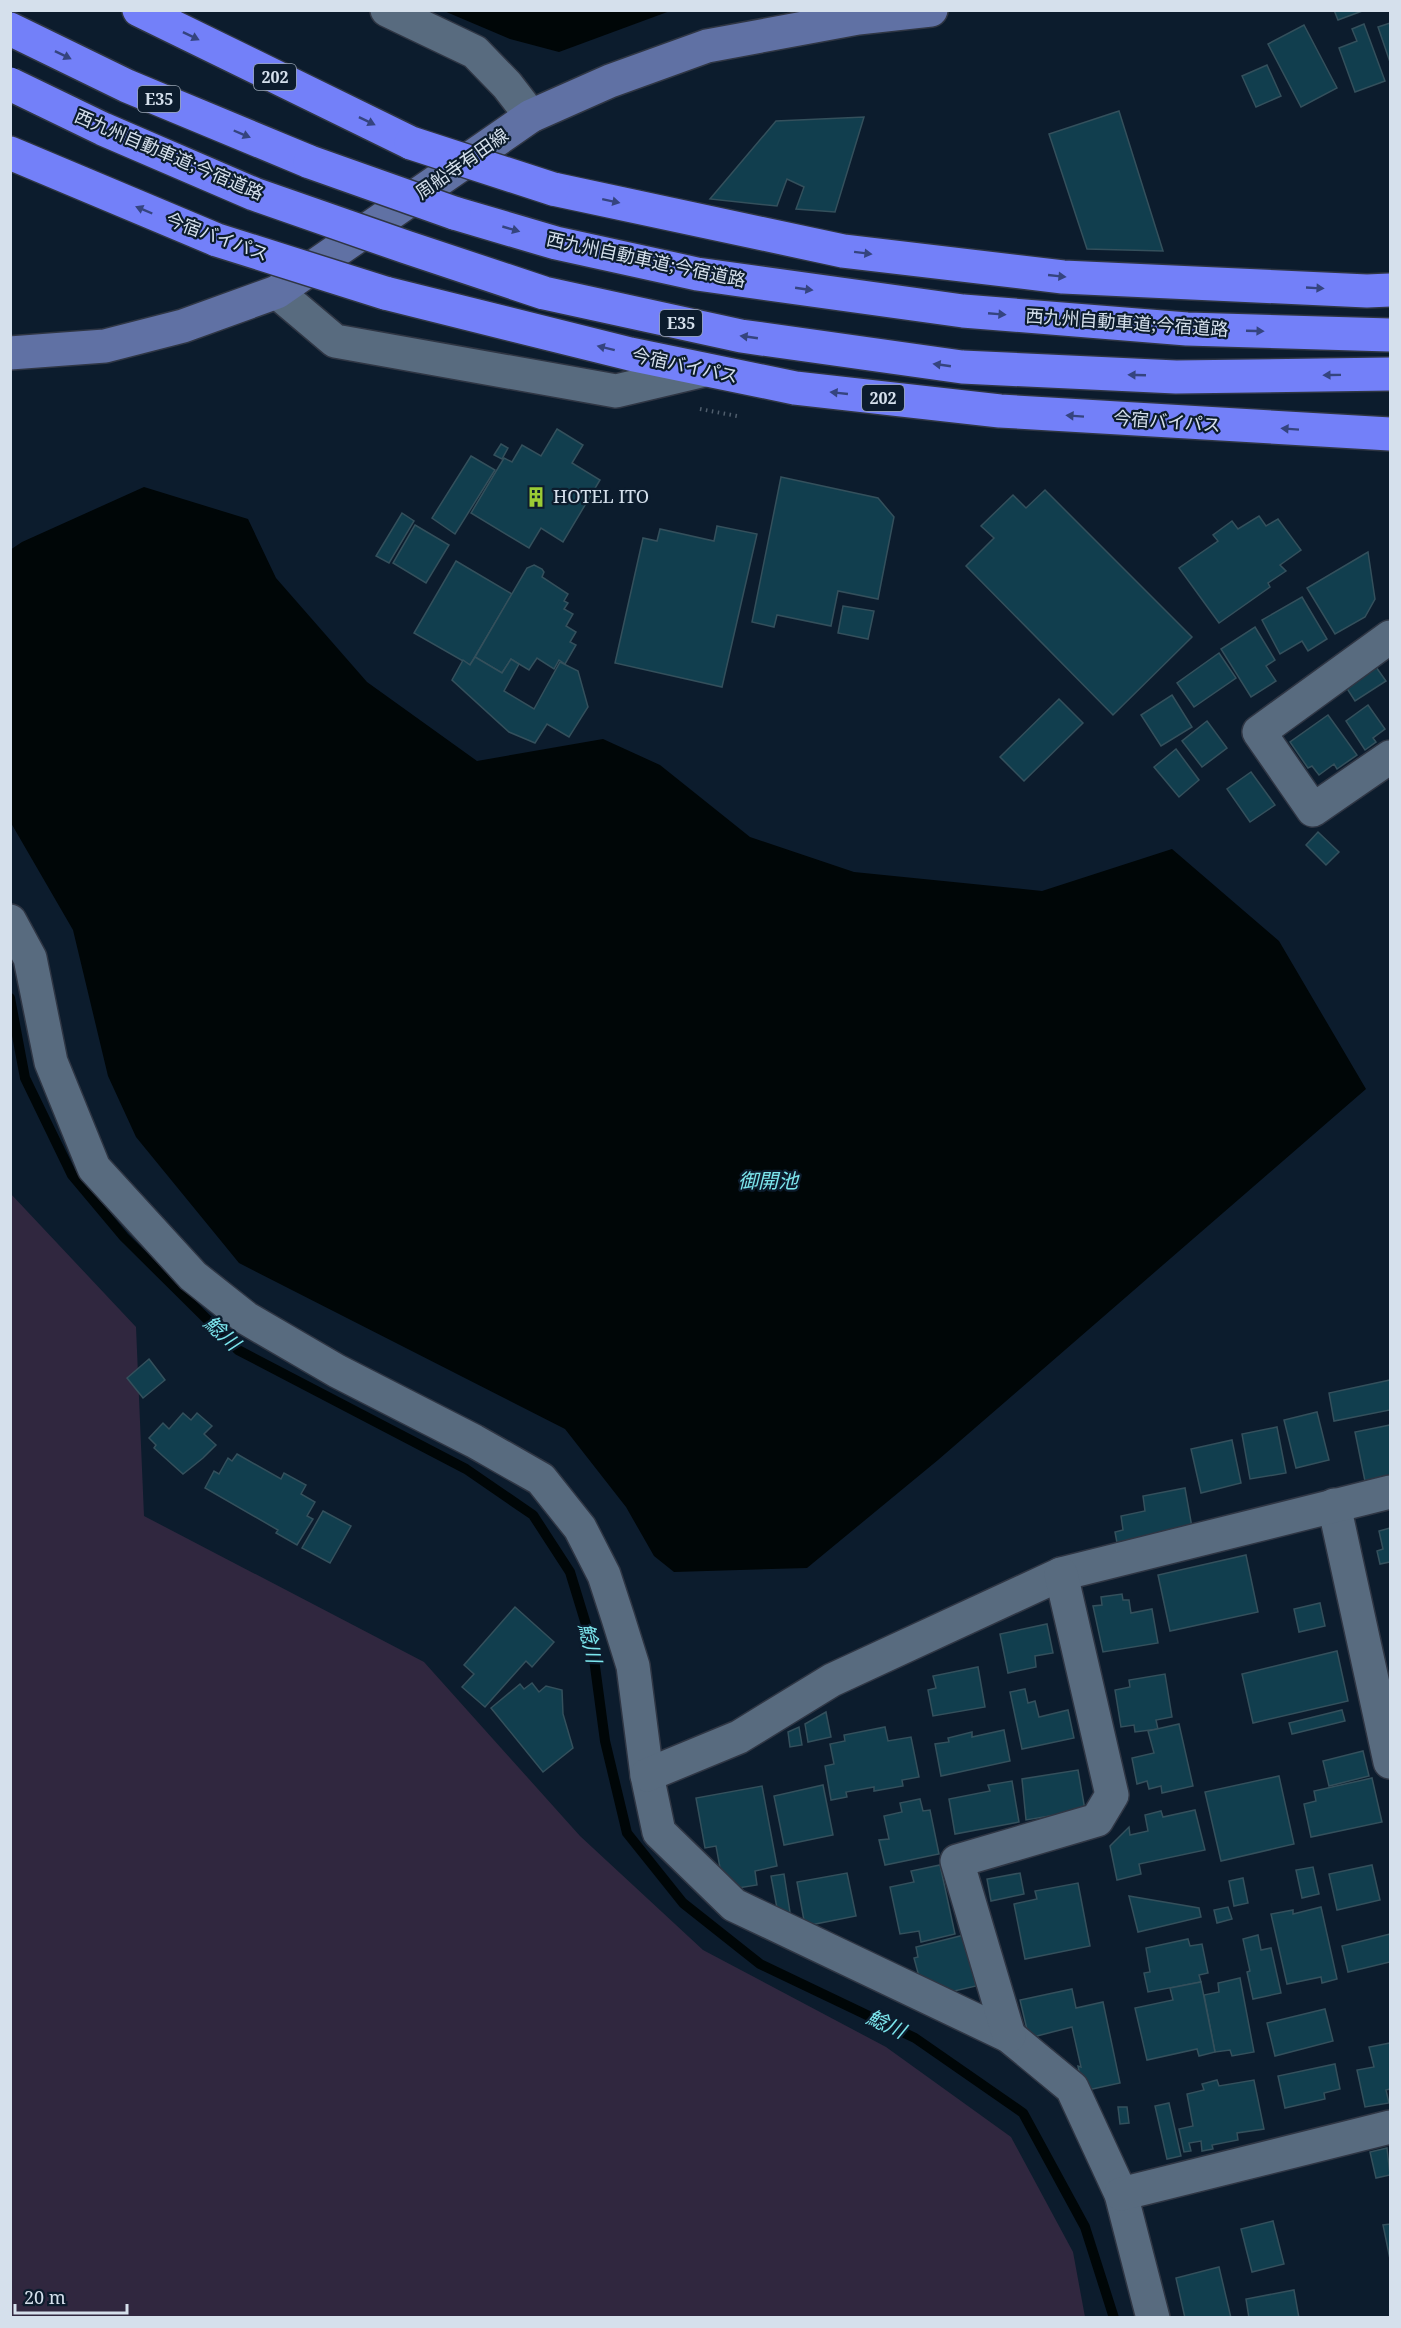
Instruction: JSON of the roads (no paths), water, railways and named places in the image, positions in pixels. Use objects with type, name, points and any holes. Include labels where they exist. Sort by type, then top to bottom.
[{"type":"highway","name":"202","points":[[139,10],[411,143],[553,189],[843,251],[1040,274],[1320,289],[1390,290]]},
{"type":"highway","name":"西九州自動車道;今宿道路","points":[[10,29],[127,86],[310,162],[488,223],[556,243],[697,274],[975,312],[1187,329],[1390,335]]},
{"type":"highway","name":"西九州自動車道;今宿道路","points":[[10,84],[104,129],[254,194],[406,247],[544,293],[741,336],[962,367],[1176,377],[1390,374]]},
{"type":"highway","name":"今宿バイパス","points":[[10,153],[217,240],[385,293],[630,354],[705,370],[795,388],[1000,411],[1390,434]]},
{"type":"main road","name":"周船寺有田線","points":[[10,353],[105,346],[183,326],[277,292],[531,116],[610,81],[706,46],[858,18],[931,10]]},
{"type":"street","points":[[387,10],[476,52],[507,85],[531,116]]},
{"type":"street","points":[[277,292],[335,341],[616,391],[705,370]]},
{"type":"street","points":[[1390,637],[1259,732],[1313,810],[1390,758]]},
{"type":"street","points":[[10,921],[30,958],[51,1062],[93,1168],[193,1276],[246,1318],[337,1371],[474,1441],[541,1479],[580,1528],[604,1575],[633,1666],[647,1775],[658,1832],[734,1905],[1009,2036],[1072,2088],[1121,2194],[1153,2318]]},
{"type":"street","points":[[647,1775],[739,1737],[832,1680],[1061,1574],[1390,1492]]},
{"type":"street","points":[[1334,1505],[1390,1762]]},
{"type":"street","points":[[1009,2036],[957,1862],[1097,1820],[1112,1795],[1061,1574]]},
{"type":"street","points":[[1121,2194],[1390,2127]]},
{"type":"water","points":[[444,11],[670,11],[559,52],[510,39]]},
{"type":"water","name":"御開池","points":[[144,487],[248,519],[276,578],[367,682],[477,761],[603,739],[660,765],[750,837],[854,872],[1042,891],[1172,849],[1279,941],[1366,1089],[938,1460],[807,1568],[674,1572],[654,1556],[626,1507],[565,1429],[239,1263],[136,1137],[108,1076],[73,930],[11,823],[10,550],[22,542]]},
{"type":"waterway","name":"鯰川","points":[[10,998],[25,1078],[72,1175],[124,1237],[238,1350],[466,1469],[533,1515],[570,1572],[592,1644],[605,1741],[627,1833],[683,1903],[760,1964],[915,2038],[1023,2113],[1085,2227],[1114,2318]]},
{"type":"place","name":"HOTEL ITO","points":[[536,497]]}]
